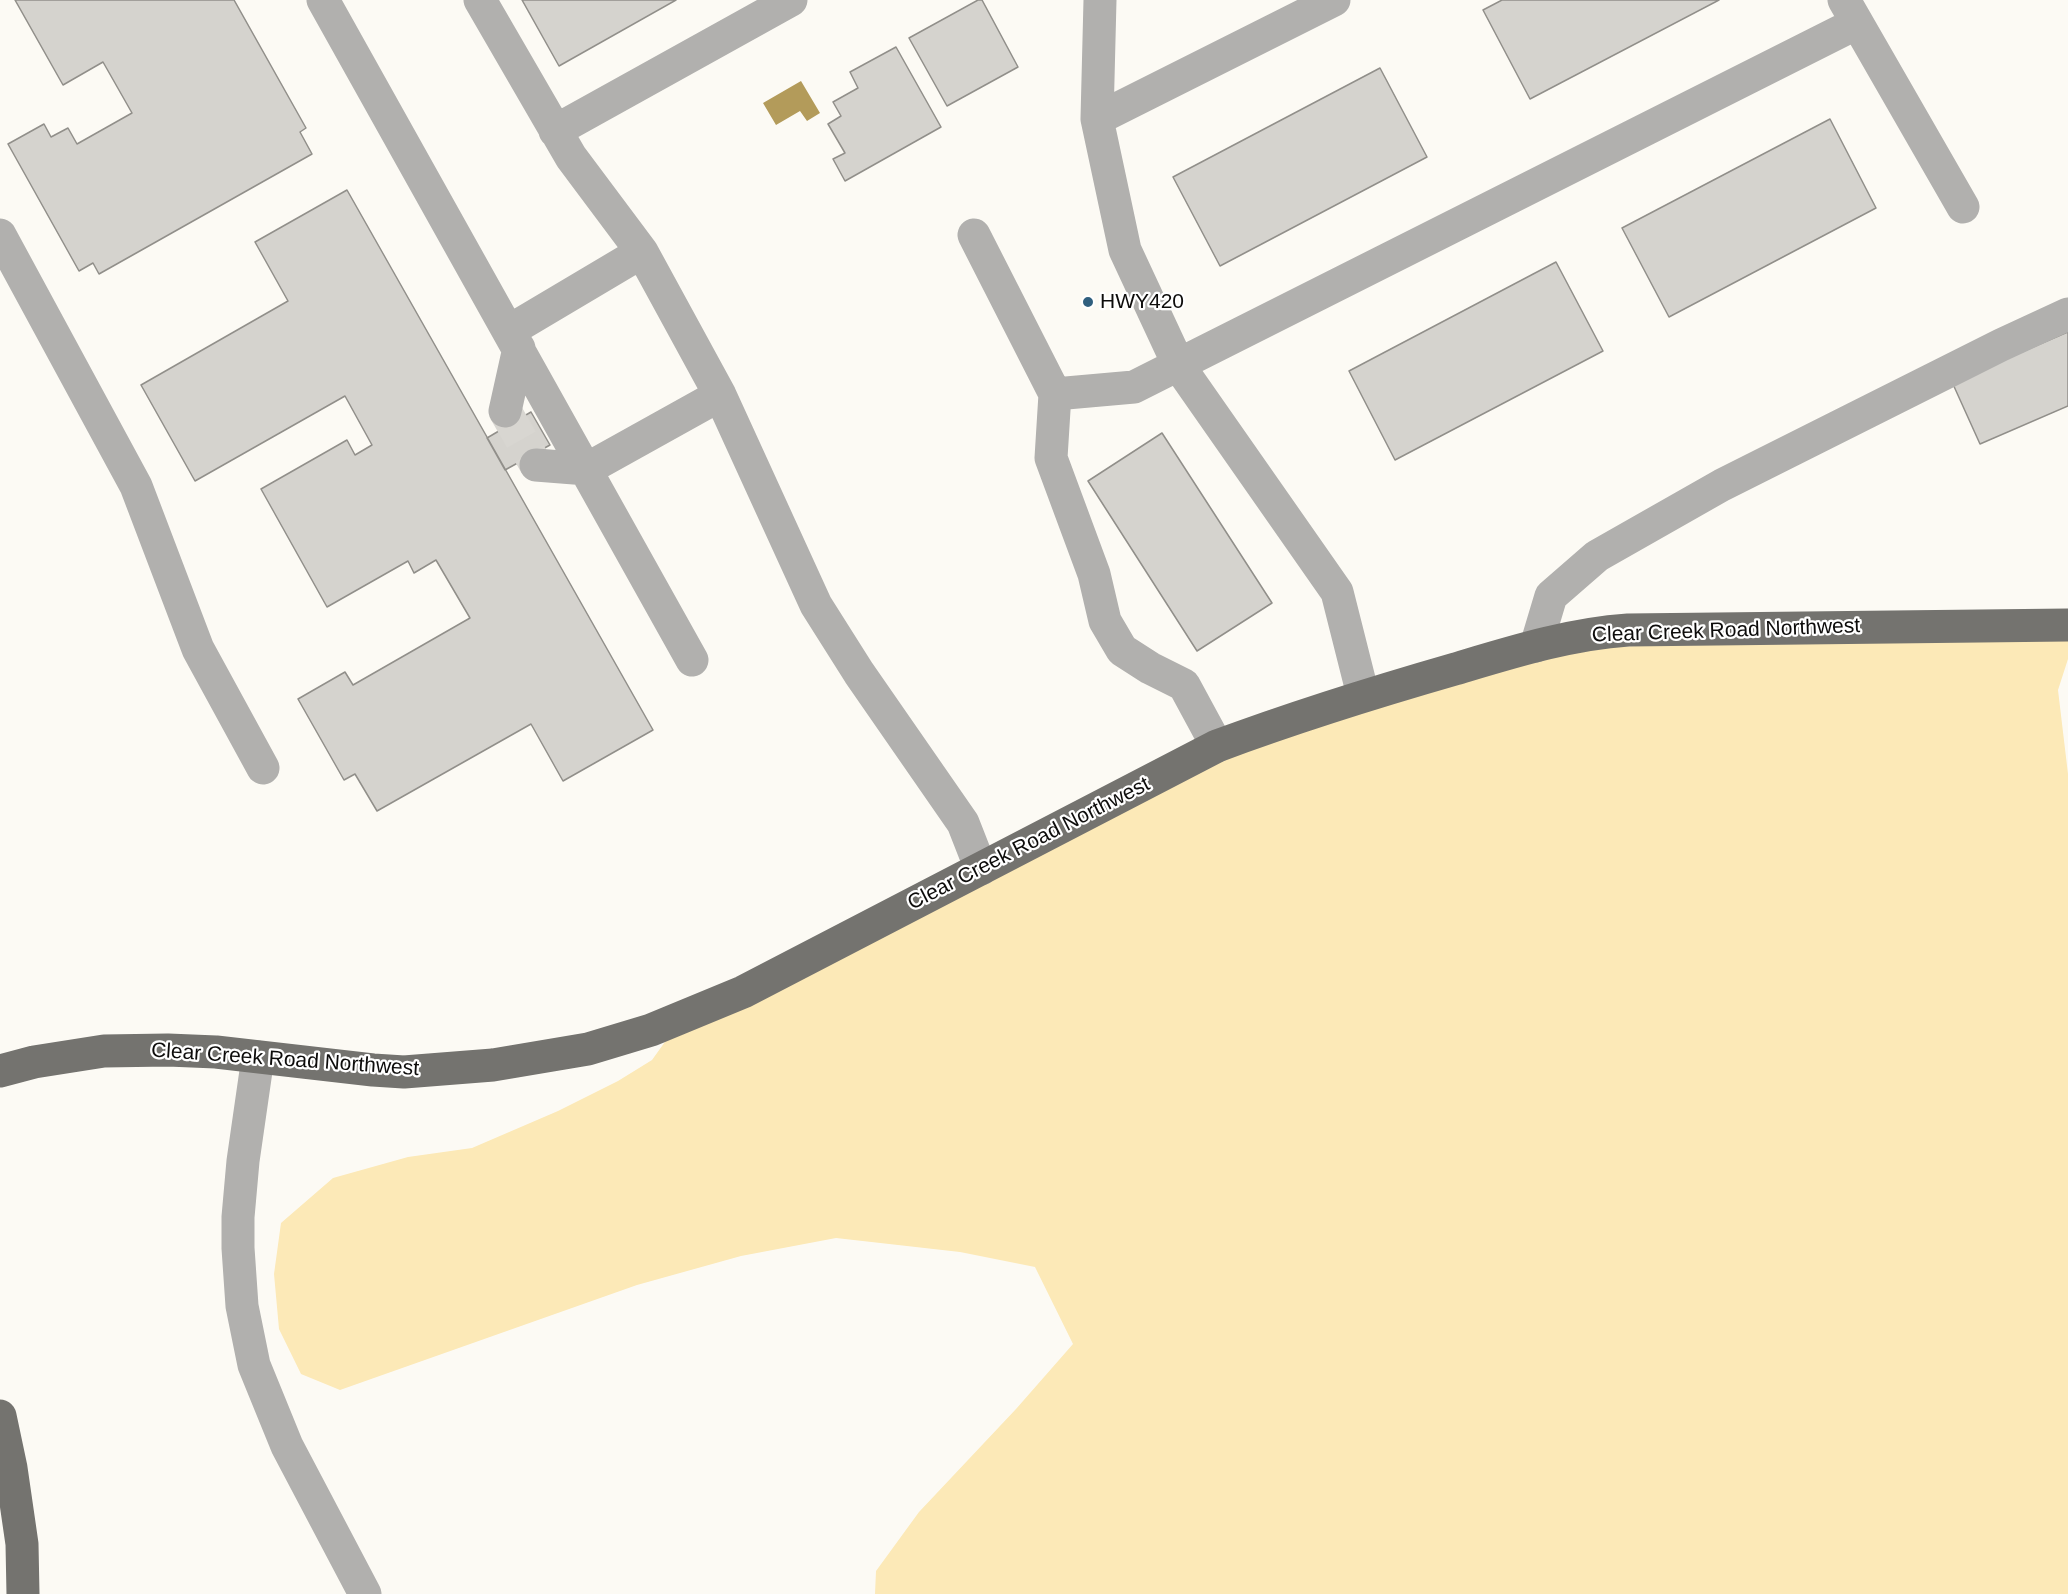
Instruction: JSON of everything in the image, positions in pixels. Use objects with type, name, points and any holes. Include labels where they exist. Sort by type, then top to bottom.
[{"type":"main road","name":"Clear Creek Road Northwest","points":[[0,1071],[34,1062],[104,1051],[204,1051],[405,1072],[483,1066],[588,1049],[661,1026],[743,992],[1217,746],[1268,726],[1363,695],[1536,646],[1596,632],[2068,625]]},
{"type":"main road","points":[[0,1416],[11,1468],[22,1544],[23,1594]]},
{"type":"street","points":[[323,0],[692,660]]},
{"type":"street","points":[[480,0],[571,157],[642,252],[720,395],[816,604],[860,673],[963,823],[981,869]]},
{"type":"street","points":[[555,131],[792,0]]},
{"type":"street","points":[[1100,0],[1097,119],[1125,250],[1179,366],[1337,592],[1363,695]]},
{"type":"street","points":[[1097,119],[1334,0]]},
{"type":"street","points":[[1055,394],[1134,387],[1179,366],[1851,11],[1963,207]]},
{"type":"street","points":[[0,235],[135,486],[198,650],[263,768]]},
{"type":"street","points":[[974,235],[1055,394],[1051,458],[1094,574],[1105,621],[1122,650],[1150,668],[1184,685],[1217,746]]},
{"type":"street","points":[[506,411],[514,339],[642,252]]},
{"type":"street","points":[[1536,646],[1551,596],[1597,556],[1722,485],[2001,345],[2068,314]]},
{"type":"street","points":[[536,465],[587,469],[720,395]]},
{"type":"street","points":[[258,1057],[243,1161],[238,1217],[239,1276],[244,1316],[254,1365],[287,1446],[364,1594]]},
{"type":"shaded area","points":[[801,81],[820,113],[807,121],[800,111],[776,125],[763,103]]},
{"type":"shaded area","points":[[2068,625],[2068,659],[2058,690],[2068,774],[2068,1594],[875,1594],[876,1571],[919,1512],[1016,1409],[1073,1344],[1035,1267],[960,1252],[836,1238],[741,1256],[637,1285],[340,1390],[301,1374],[279,1329],[274,1274],[281,1223],[333,1178],[408,1157],[472,1148],[558,1111],[618,1081],[652,1060],[682,1018],[1217,746],[1513,652]]},
{"type":"building","points":[[15,0],[234,0],[306,128],[300,132],[312,154],[99,274],[93,263],[79,271],[8,144],[44,124],[51,137],[68,128],[77,144],[132,113],[103,62],[63,85]]},
{"type":"building","points":[[522,0],[676,0],[559,66]]},
{"type":"building","points":[[978,0],[982,0],[1018,67],[947,106],[909,38]]},
{"type":"building","points":[[1502,0],[1719,0],[1530,99],[1483,10]]},
{"type":"building","points":[[896,47],[941,127],[845,181],[833,159],[845,153],[828,124],[841,116],[833,102],[858,88],[850,72]]},
{"type":"building","points":[[1380,68],[1427,157],[1220,266],[1173,177]]},
{"type":"building","points":[[1830,119],[1876,208],[1669,317],[1622,228]]},
{"type":"building","points":[[347,190],[653,730],[563,781],[531,724],[377,811],[355,774],[344,780],[298,699],[345,672],[353,685],[470,618],[436,560],[414,573],[408,561],[327,607],[261,489],[347,440],[355,455],[372,445],[345,396],[195,481],[141,385],[288,301],[255,242]]},
{"type":"building","points":[[1556,262],[1603,351],[1395,460],[1349,371]]},
{"type":"building","points":[[2068,332],[2068,406],[1980,444],[1952,382]]},
{"type":"building","points":[[531,412],[550,445],[505,470],[487,438]]},
{"type":"building","points":[[1162,433],[1272,603],[1197,651],[1088,481]]},
{"type":"tunnel","points":[[505,411],[536,465]]},
{"type":"place","name":"HWY420","points":[[1088,302]]}]
